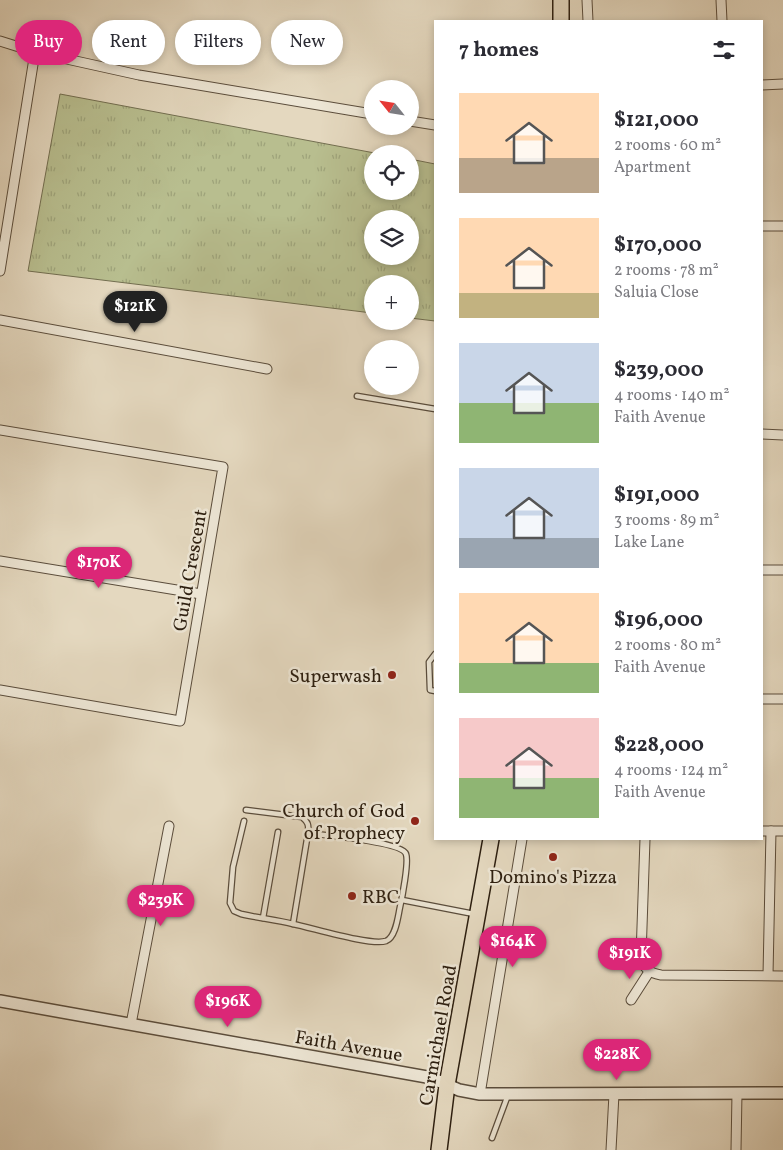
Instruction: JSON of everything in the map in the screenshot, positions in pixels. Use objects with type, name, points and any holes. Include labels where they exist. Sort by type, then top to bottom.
[{"type":"main road","points":[[561,0],[561,20]]},
{"type":"main road","name":"Carmichael Road","points":[[439,1150],[447,1085],[491,840]]},
{"type":"street","points":[[588,0],[588,20]]},
{"type":"street","points":[[721,0],[722,20]]},
{"type":"street","points":[[0,41],[15,46]]},
{"type":"street","points":[[82,62],[139,75],[364,113]]},
{"type":"street","points":[[0,271],[33,65]]},
{"type":"street","points":[[763,86],[783,84]]},
{"type":"street","points":[[419,122],[434,125]]},
{"type":"street","points":[[763,226],[783,226]]},
{"type":"street","points":[[0,320],[267,369]]},
{"type":"street","name":"Guild Crescent","points":[[0,430],[223,467],[180,721],[0,690]]},
{"type":"street","points":[[763,434],[783,434]]},
{"type":"street","points":[[0,561],[201,594]]},
{"type":"street","points":[[763,570],[783,570]]},
{"type":"street","points":[[763,698],[783,699]]},
{"type":"street","points":[[130,1024],[169,826]]},
{"type":"street","points":[[768,976],[766,831],[783,831]]},
{"type":"street","points":[[480,1094],[522,840]]},
{"type":"street","points":[[645,840],[641,956],[644,966],[649,972],[666,975],[783,976]]},
{"type":"street","points":[[631,1000],[649,972]]},
{"type":"street","name":"Faith Avenue","points":[[0,1001],[427,1077],[459,1090],[480,1094],[783,1093]]},
{"type":"street","points":[[736,1150],[737,1093]]},
{"type":"street","points":[[611,1150],[614,1094]]},
{"type":"lane","points":[[357,396],[434,409]]},
{"type":"lane","points":[[434,655],[429,662],[430,690],[434,691]]},
{"type":"lane","points":[[246,810],[302,817],[308,822],[308,833],[293,924]]},
{"type":"lane","points":[[244,821],[233,867],[230,903],[234,911],[372,942],[386,941],[391,938],[395,931],[402,900],[407,855],[404,850],[382,843],[308,833]]},
{"type":"lane","points":[[263,918],[278,832]]},
{"type":"lane","points":[[402,900],[478,915]]},
{"type":"lane","points":[[492,1138],[508,1094]]},
{"type":"green space","points":[[60,94],[364,151],[364,200],[419,200],[419,161],[434,164],[434,321],[419,319],[419,275],[364,275],[364,312],[28,271]]},
{"type":"place","name":"Superwash","points":[[392,675]]},
{"type":"place","name":"Church of God of Prophecy","points":[[415,821]]},
{"type":"place","name":"Domino's Pizza","points":[[553,857]]},
{"type":"place","name":"RBC","points":[[352,896]]}]
